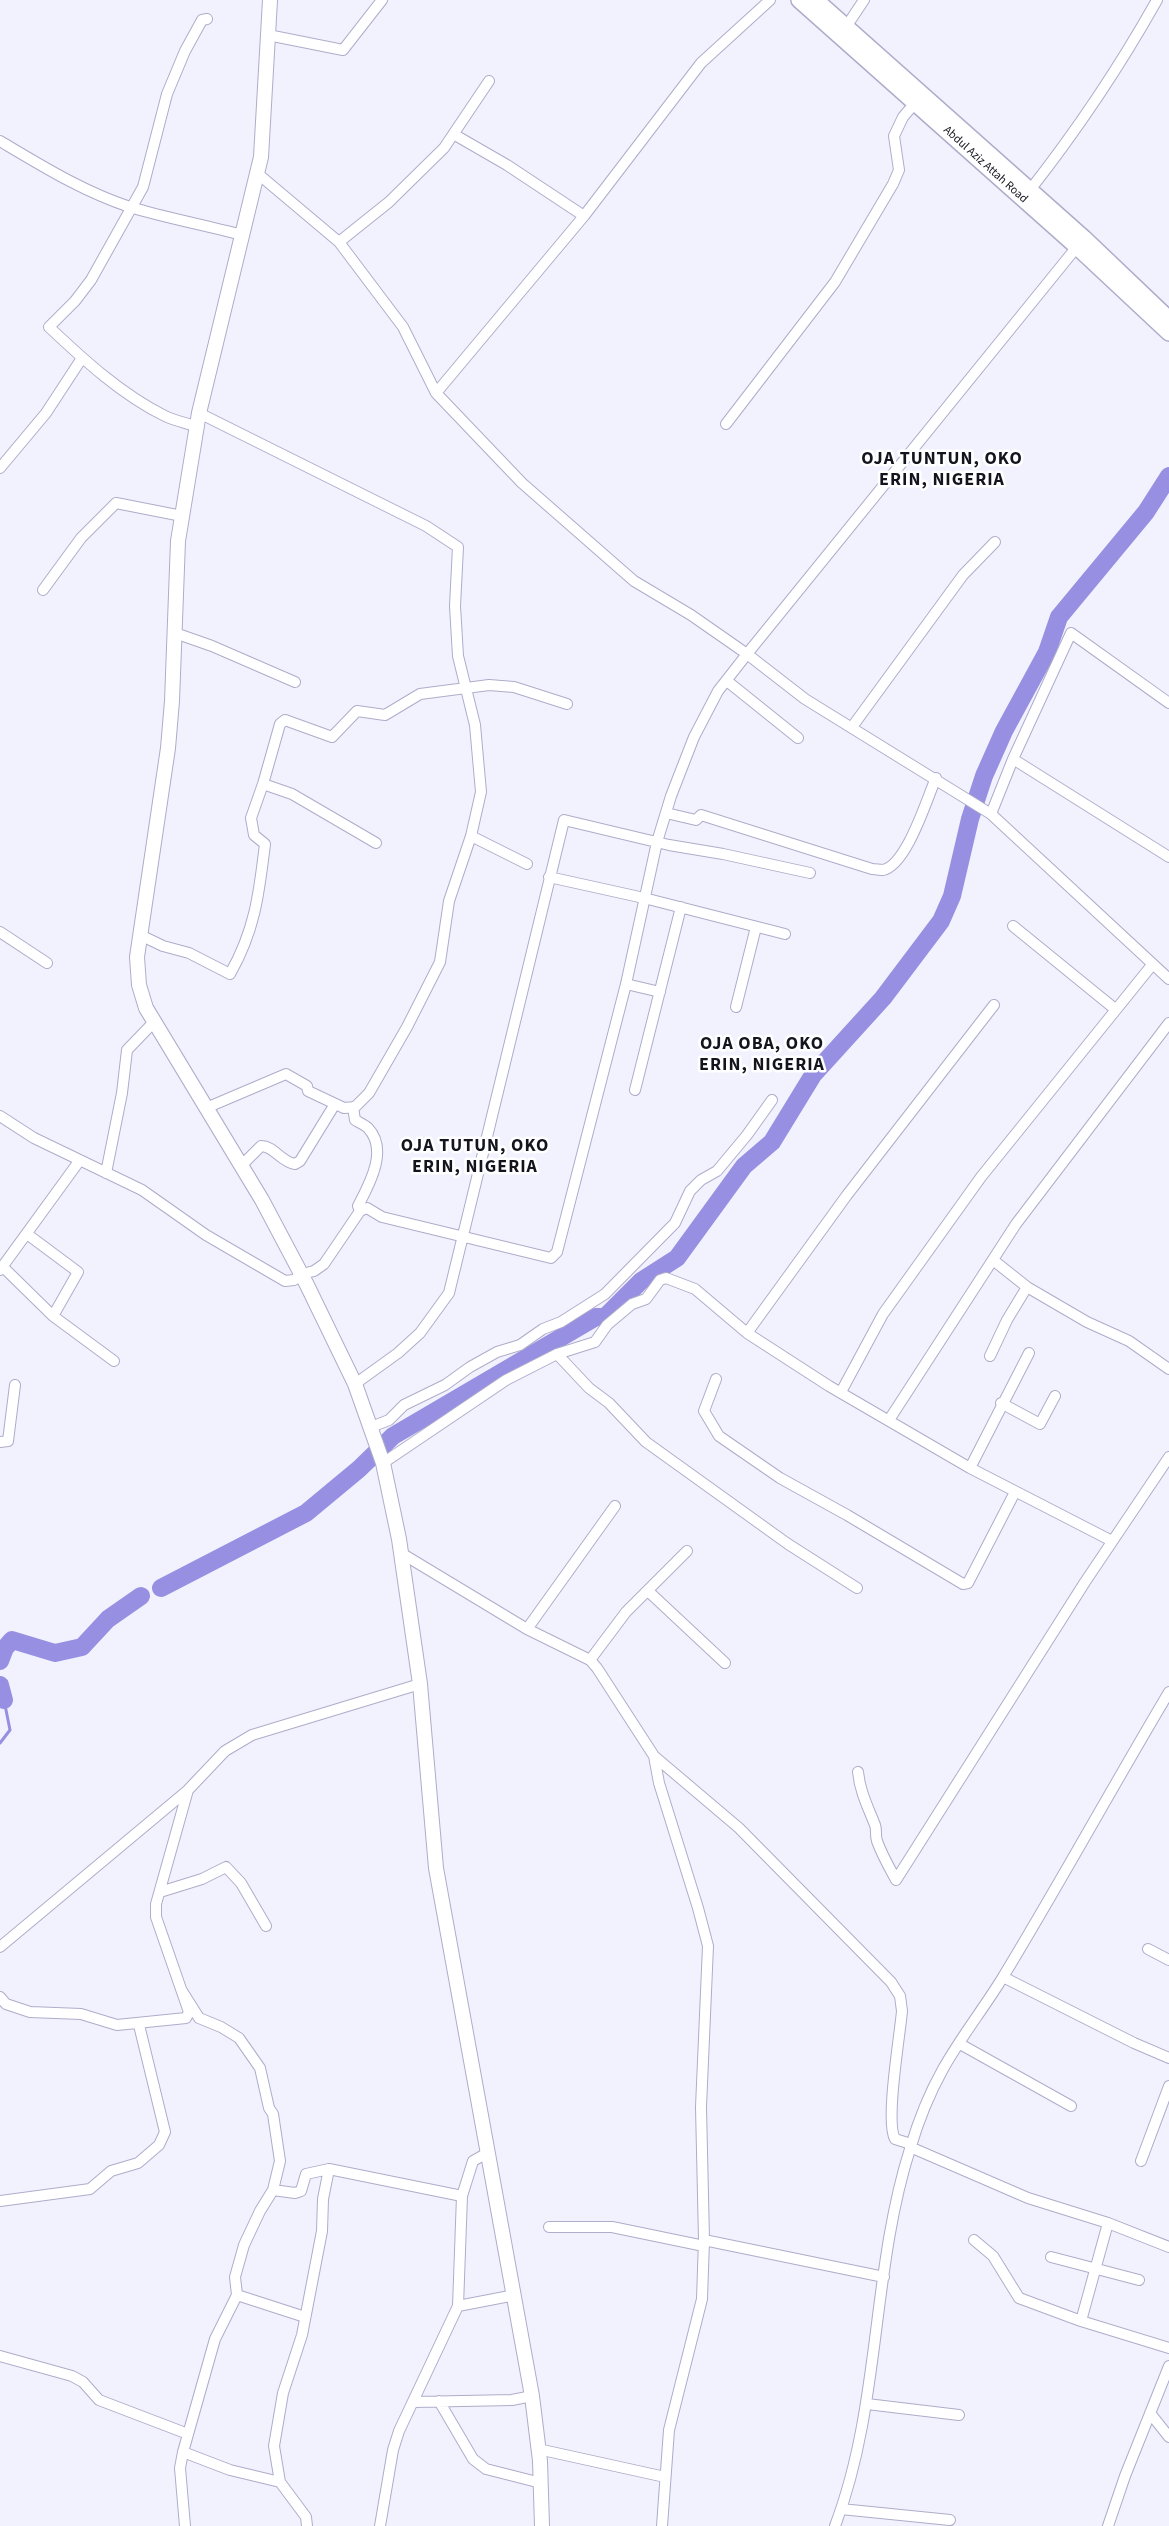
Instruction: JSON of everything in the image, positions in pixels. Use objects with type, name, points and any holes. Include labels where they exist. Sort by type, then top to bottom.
[{"type":"highway","name":"Abdul Aziz Attah Road","points":[[798,0],[915,103],[1081,242],[1169,319]]},
{"type":"highway","name":"Abdul Aziz Attah Road","points":[[823,2],[846,27],[1030,190],[1169,333]]},
{"type":"main road","points":[[270,0],[261,157],[199,420],[178,542],[168,748],[137,957],[139,985],[154,1022],[262,1200],[302,1274],[355,1384],[382,1460],[401,1553],[420,1684],[436,1868],[532,2396],[538,2449],[542,2526]]},
{"type":"street","points":[[268,35],[342,50],[382,0]]},
{"type":"street","points":[[436,393],[584,216],[701,64],[770,0]]},
{"type":"street","points":[[846,27],[864,0]]},
{"type":"street","points":[[1030,190],[1071,137],[1131,46],[1157,0]]},
{"type":"street","points":[[206,1108],[286,1074],[307,1086],[308,1091],[344,1108],[353,1107],[369,1093],[407,1027],[440,962],[449,901],[470,836],[481,792],[475,726],[458,656],[455,606],[460,551],[456,544],[426,526],[199,420],[166,416],[136,399],[82,358],[49,327],[75,301],[92,280],[131,207],[146,177],[145,172],[156,130],[174,76],[202,20],[207,19]]},
{"type":"street","points":[[339,242],[388,202],[454,136],[489,81]]},
{"type":"street","points":[[726,424],[835,282],[892,184],[898,170],[894,136],[903,117],[915,103]]},
{"type":"street","points":[[454,136],[507,165],[584,216]]},
{"type":"street","points":[[0,141],[51,172],[131,207],[242,234]]},
{"type":"street","points":[[257,173],[339,242],[403,327],[436,393],[522,483],[634,581],[691,615],[747,654],[806,699],[988,811],[1169,979]]},
{"type":"street","points":[[0,1116],[34,1138],[142,1190],[206,1236],[285,1281],[294,1280],[302,1274],[314,1271],[324,1264],[360,1211],[367,1208],[382,1217],[551,1258],[557,1252],[626,984],[657,842],[694,737],[718,691],[1081,242]]},
{"type":"street","points":[[0,468],[46,413],[82,358]]},
{"type":"street","points":[[42,590],[80,538],[116,503],[182,516]]},
{"type":"street","points":[[852,727],[963,575],[995,542]]},
{"type":"street","points":[[175,633],[212,646],[295,682]]},
{"type":"street","points":[[988,811],[1072,633],[1169,703]]},
{"type":"street","points":[[727,681],[798,738]]},
{"type":"street","points":[[140,935],[164,946],[189,953],[230,974],[250,930],[258,905],[265,844],[254,835],[251,818],[280,724],[286,720],[332,737],[354,712],[385,715],[420,694],[489,685],[514,687],[567,704]]},
{"type":"street","points":[[1013,759],[1169,857]]},
{"type":"street","points":[[666,814],[696,820],[701,815],[872,869],[885,870],[899,858],[906,847],[936,778]]},
{"type":"street","points":[[263,784],[292,794],[376,843]]},
{"type":"street","points":[[355,1384],[398,1353],[420,1333],[449,1294],[564,820],[657,842],[810,873]]},
{"type":"street","points":[[470,836],[527,864]]},
{"type":"street","points":[[549,877],[644,898],[785,934]]},
{"type":"street","points":[[635,1090],[681,907]]},
{"type":"street","points":[[1013,926],[1115,1008]]},
{"type":"street","points":[[736,1007],[756,927]]},
{"type":"street","points":[[0,932],[47,963]]},
{"type":"street","points":[[841,1392],[883,1314],[981,1177],[1115,1008],[1152,965]]},
{"type":"street","points":[[626,984],[660,992]]},
{"type":"street","points":[[747,1333],[847,1195],[994,1005]]},
{"type":"street","points":[[106,1173],[122,1093],[127,1050],[154,1022]]},
{"type":"street","points":[[889,1420],[1016,1224],[1169,1023]]},
{"type":"street","points":[[371,1427],[389,1420],[404,1405],[445,1385],[470,1367],[497,1352],[520,1345],[543,1329],[560,1322],[605,1294],[675,1223],[690,1191],[701,1180],[717,1171],[747,1135],[772,1100]]},
{"type":"street","points":[[241,1166],[261,1146],[266,1146],[290,1164],[300,1161],[335,1104]]},
{"type":"street","points":[[353,1107],[354,1120],[368,1128],[376,1144],[374,1174],[358,1206],[360,1211]]},
{"type":"street","points":[[80,1160],[2,1268],[53,1316],[114,1361]]},
{"type":"street","points":[[27,1234],[78,1272],[53,1316]]},
{"type":"street","points":[[993,1260],[1027,1287],[1087,1322],[1129,1341],[1169,1369]]},
{"type":"street","points":[[382,1460],[506,1380],[557,1354],[594,1342],[607,1325],[632,1304],[648,1296],[663,1278],[695,1289],[747,1333],[841,1392],[970,1468],[1112,1540]]},
{"type":"street","points":[[990,1356],[1006,1320],[1027,1287]]},
{"type":"street","points":[[970,1468],[1001,1403],[1029,1353]]},
{"type":"street","points":[[557,1354],[590,1388],[615,1409],[646,1442],[788,1544],[857,1588]]},
{"type":"street","points":[[716,1380],[704,1411],[719,1436],[780,1478],[847,1515],[963,1584],[968,1583],[1015,1492]]},
{"type":"street","points":[[0,1442],[8,1442],[15,1385]]},
{"type":"street","points":[[1001,1403],[1040,1424],[1056,1396]]},
{"type":"street","points":[[858,1772],[859,1786],[867,1810],[876,1827],[876,1837],[883,1856],[896,1880],[1112,1540],[1169,1457]]},
{"type":"street","points":[[527,1629],[615,1506]]},
{"type":"street","points":[[590,1660],[626,1612],[687,1551]]},
{"type":"street","points":[[401,1553],[527,1629],[590,1660],[654,1756],[739,1828],[891,1982],[900,1996],[902,2011],[892,2104],[892,2134],[895,2139],[1028,2198],[1108,2223],[1169,2247]]},
{"type":"street","points":[[648,1591],[725,1663]]},
{"type":"street","points":[[0,1947],[149,1820],[188,1790],[224,1751],[252,1735],[420,1684]]},
{"type":"street","points":[[835,2526],[856,2459],[867,2404],[896,2197],[911,2146],[929,2097],[944,2067],[1003,1977],[1165,1709],[1169,1692]]},
{"type":"street","points":[[654,1756],[659,1783],[708,1946],[702,2107],[704,2243],[702,2299],[669,2430],[662,2526]]},
{"type":"street","points":[[0,1997],[6,2004],[30,2012],[81,2014],[111,2024],[139,2025],[186,2018],[189,2012],[158,1929],[156,1904],[188,1790]]},
{"type":"street","points":[[160,1892],[202,1879],[226,1867],[242,1884],[266,1926]]},
{"type":"street","points":[[1148,1949],[1169,1960]]},
{"type":"street","points":[[1003,1977],[1134,2043],[1169,2058]]},
{"type":"street","points":[[182,1991],[199,2018],[221,2027],[239,2038],[260,2068],[269,2108],[273,2114],[280,2154],[279,2172],[273,2190],[260,2211],[244,2245],[235,2276],[237,2295],[215,2339],[183,2452],[180,2468],[185,2526]]},
{"type":"street","points":[[0,2201],[90,2189],[111,2171],[138,2163],[159,2144],[165,2132],[139,2025]]},
{"type":"street","points":[[960,2044],[1071,2106]]},
{"type":"street","points":[[1141,2161],[1169,2086]]},
{"type":"street","points":[[380,2526],[393,2450],[413,2402],[458,2306],[462,2196],[472,2161],[489,2152]]},
{"type":"street","points":[[273,2190],[294,2193],[301,2191],[306,2174],[329,2169],[462,2196]]},
{"type":"street","points":[[308,2526],[306,2517],[280,2482],[274,2446],[283,2393],[302,2335],[322,2231],[323,2199],[329,2169]]},
{"type":"street","points":[[1081,2321],[1108,2223]]},
{"type":"street","points":[[549,2227],[612,2227],[884,2277]]},
{"type":"street","points":[[974,2240],[993,2256],[1019,2298],[1081,2321],[1169,2348]]},
{"type":"street","points":[[1051,2257],[1139,2280]]},
{"type":"street","points":[[237,2295],[305,2317]]},
{"type":"street","points":[[458,2306],[515,2295]]},
{"type":"street","points":[[0,2356],[72,2376],[84,2382],[99,2400],[188,2434]]},
{"type":"street","points":[[1108,2526],[1169,2366]]},
{"type":"street","points":[[413,2402],[512,2400],[532,2396]]},
{"type":"street","points":[[439,2401],[473,2459],[486,2469],[540,2483]]},
{"type":"street","points":[[867,2404],[959,2415]]},
{"type":"street","points":[[1150,2413],[1169,2437]]},
{"type":"street","points":[[538,2449],[666,2478]]},
{"type":"street","points":[[183,2452],[230,2470],[280,2482]]},
{"type":"street","points":[[841,2509],[950,2520]]},
{"type":"waterway","points":[[161,1588],[306,1513],[359,1469],[393,1436],[596,1317],[605,1317],[641,1281],[677,1258],[744,1166],[772,1142],[813,1075],[883,998],[941,921],[952,896],[970,819],[984,776],[1004,731],[1047,652],[1059,617],[1146,512],[1169,476]]},
{"type":"waterway","points":[[0,1661],[5,1648],[12,1640],[55,1653],[82,1647],[108,1619],[141,1596]]},
{"type":"waterway","points":[[0,1658],[2,1654]]},
{"type":"waterway","points":[[0,1685],[4,1700]]},
{"type":"waterway","points":[[0,1743],[10,1730],[4,1700]]},
{"type":"district","name":"OJA TUNTUN, OKO ERIN, NIGERIA","points":[[942,470]]},
{"type":"district","name":"OJA OBA, OKO ERIN, NIGERIA","points":[[762,1055]]},
{"type":"district","name":"OJA TUTUN, OKO ERIN, NIGERIA","points":[[475,1157]]}]
